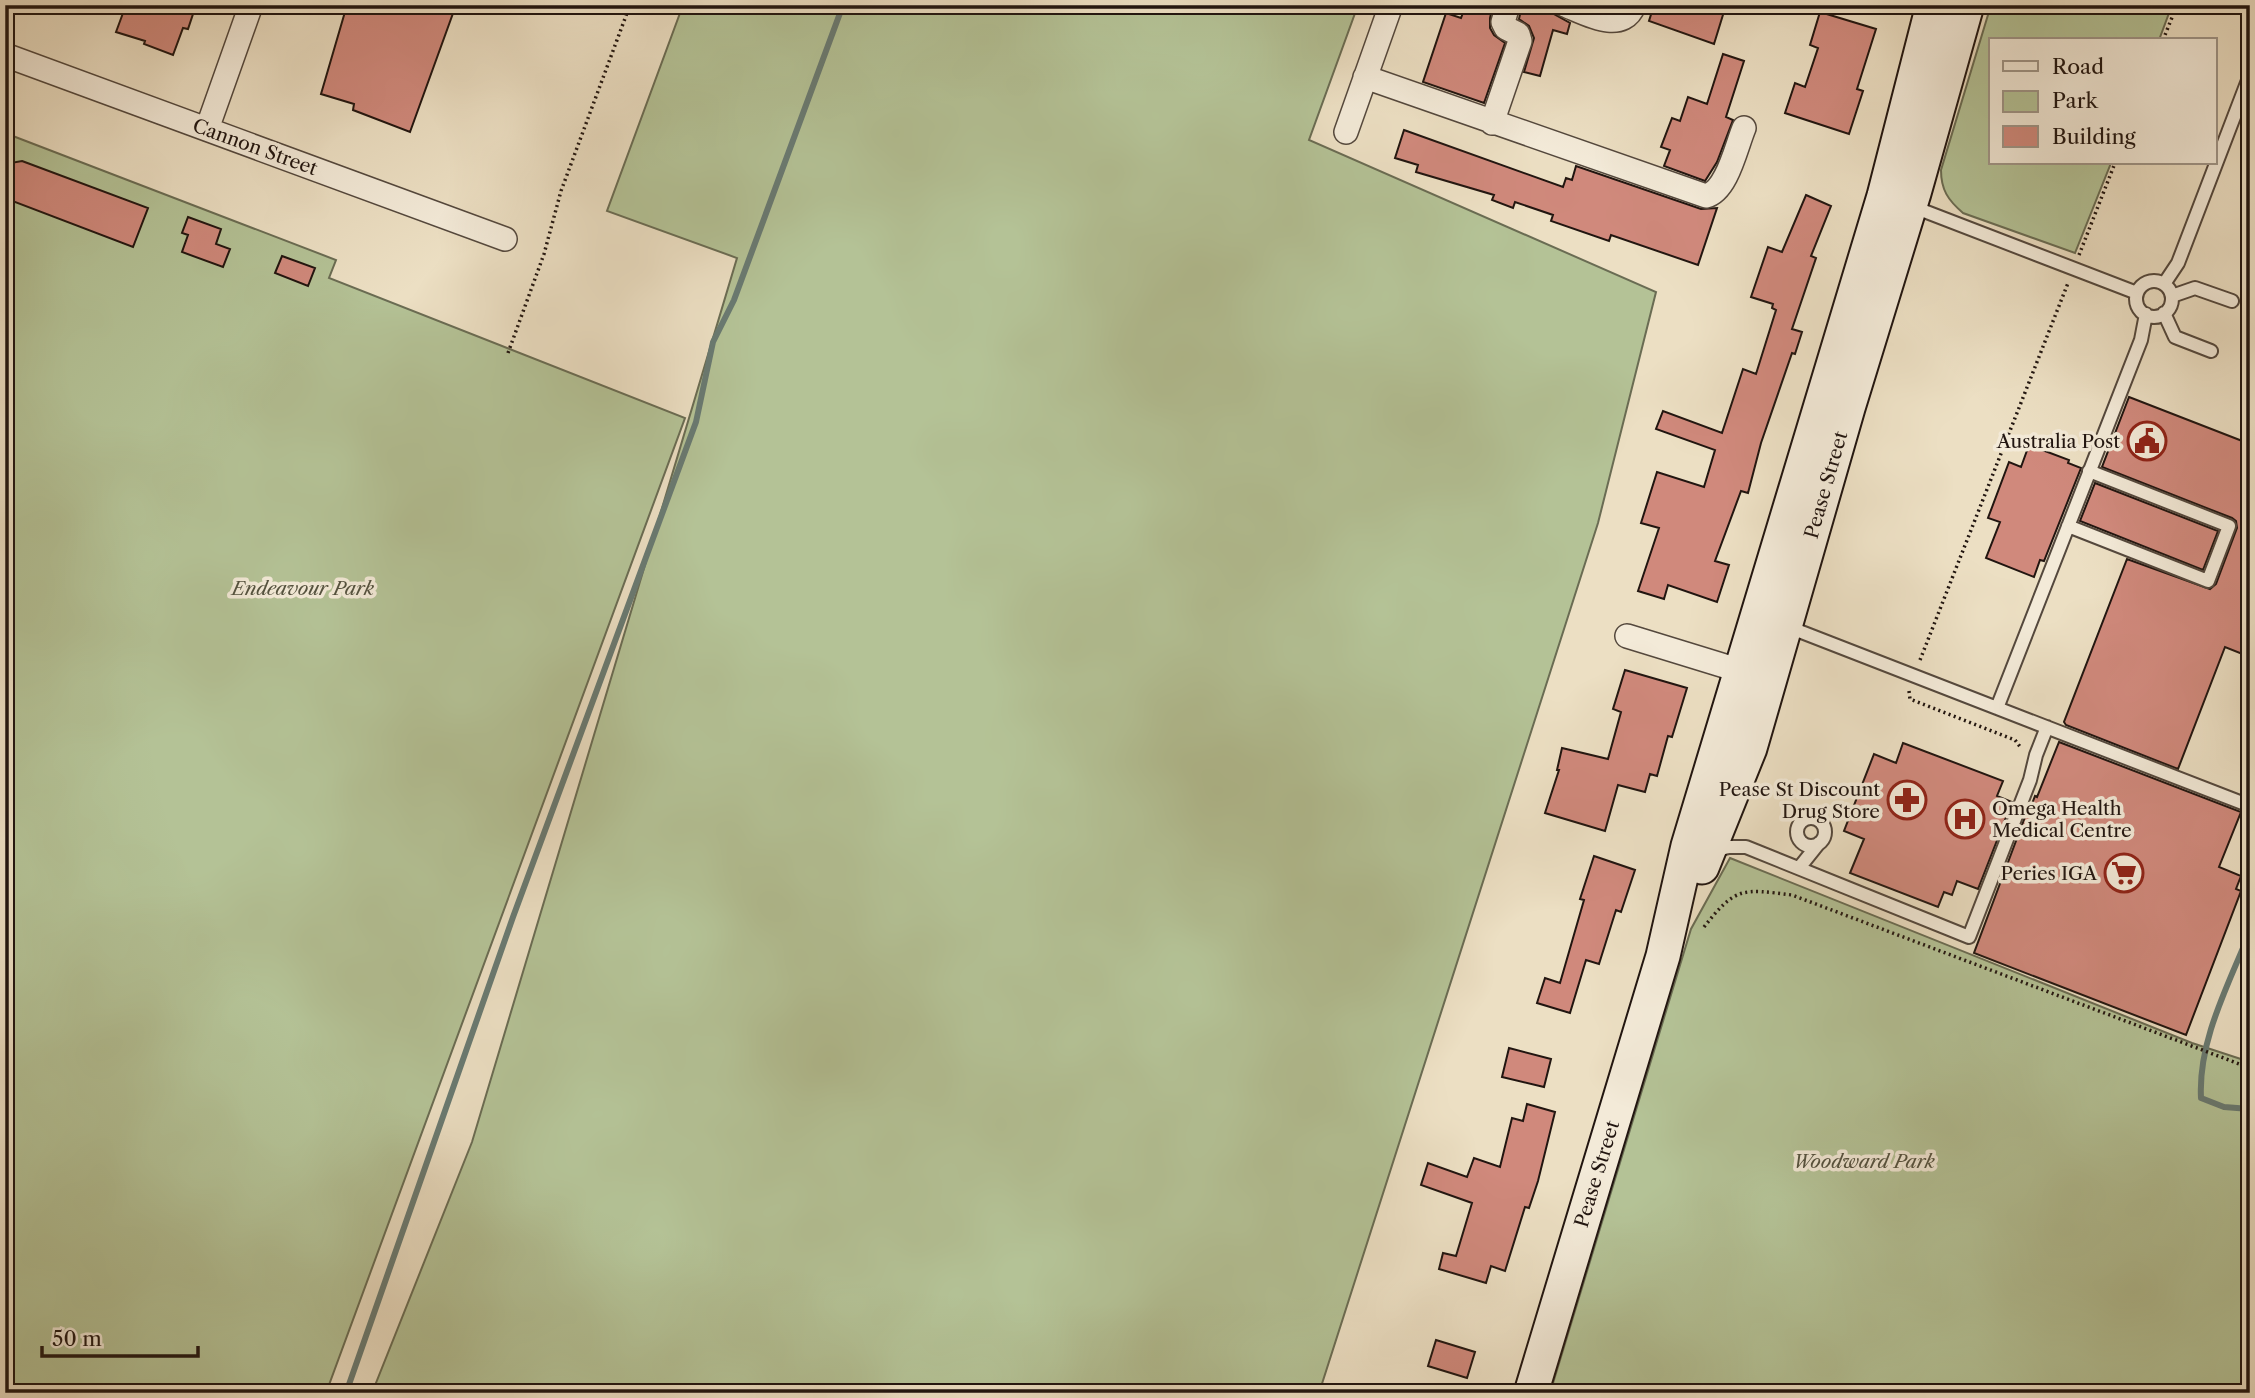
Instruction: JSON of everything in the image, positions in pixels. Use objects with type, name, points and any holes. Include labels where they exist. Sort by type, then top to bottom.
[{"type":"street","points":[[207,129],[251,5]]},
{"type":"street","points":[[1346,132],[1391,5]]},
{"type":"street","points":[[1492,123],[1520,41],[1518,33],[1504,25],[1503,19],[1508,5]]},
{"type":"street","points":[[1565,5],[1616,22],[1625,18],[1634,5]]},
{"type":"street","name":"Pease Street","points":[[1897,201],[1933,5]]},
{"type":"street","name":"Pease Street","points":[[1663,956],[1750,748],[1771,620],[1957,8]]},
{"type":"street","name":"Cannon Street","points":[[5,55],[505,239]]},
{"type":"street","points":[[1365,78],[1706,196],[1714,194],[1723,184],[1744,128]]},
{"type":"street","name":"Pease Street","points":[[1531,1393],[1663,956],[1688,846],[1741,671],[1771,620]]},
{"type":"street","points":[[1627,636],[1741,671]]},
{"type":"lane","points":[[2216,164],[2250,75]]},
{"type":"lane","points":[[2216,164],[2168,290],[2170,306],[2158,316],[2146,314],[2139,308],[2137,293],[2142,285],[2151,281],[2168,290],[2195,288],[2232,301]]},
{"type":"lane","points":[[1897,201],[2137,293]]},
{"type":"lane","points":[[2164,313],[2175,337],[2211,351]]},
{"type":"lane","points":[[1997,708],[2141,340],[2146,314]]},
{"type":"lane","points":[[2068,526],[2208,581],[2229,526],[2089,471]]},
{"type":"lane","points":[[1771,620],[2250,806]]},
{"type":"lane","points":[[1708,852],[1729,847],[1746,848],[1969,937],[2031,780],[2036,755],[2047,727]]},
{"type":"lane","points":[[1799,868],[1819,843]]},
{"type":"path","points":[[508,353],[544,254],[561,191],[630,5]]},
{"type":"path","points":[[2164,38],[2176,5]]},
{"type":"path","points":[[2079,258],[2115,164]]},
{"type":"path","points":[[1919,663],[2069,281]]},
{"type":"path","points":[[1909,691],[1908,695],[1913,700],[2015,740],[2019,744],[2021,755]]},
{"type":"path","points":[[1704,927],[1722,903],[1739,893],[1757,891],[1792,895],[2250,1068]]},
{"type":"green space","points":[[683,5],[1358,5],[1309,140],[1656,292],[1598,523],[1319,1393],[372,1393],[472,1142],[737,258],[607,211]]},
{"type":"green space","points":[[1991,5],[2172,5],[2160,38],[1989,38],[1989,164],[2111,164],[2075,253],[1963,213],[1949,199],[1944,189],[1941,170]]},
{"type":"green space","name":"Endeavour Park","points":[[5,133],[336,260],[329,278],[685,418],[326,1393],[5,1393]]},
{"type":"green space","name":"Woodward Park","points":[[1730,858],[2192,1043],[2250,1062],[2250,1393],[1550,1393],[1691,929]]},
{"type":"building","points":[[126,5],[196,5],[188,29],[183,28],[173,55],[144,44],[145,41],[116,32]]},
{"type":"building","points":[[347,5],[456,5],[410,132],[353,110],[354,104],[321,94]]},
{"type":"building","points":[[1466,5],[1493,5],[1490,28],[1494,35],[1505,43],[1484,103],[1423,82],[1446,13],[1461,18]]},
{"type":"building","points":[[1522,5],[1551,6],[1554,14],[1570,23],[1567,34],[1553,30],[1540,76],[1524,72],[1534,38],[1529,26],[1519,19]]},
{"type":"building","points":[[1654,5],[1726,5],[1714,44],[1649,21]]},
{"type":"building","points":[[1820,12],[1876,29],[1857,89],[1863,91],[1849,134],[1785,113],[1795,83],[1805,87],[1818,48],[1810,45]]},
{"type":"building","points":[[1723,54],[1744,61],[1726,117],[1733,120],[1717,162],[1705,181],[1664,166],[1670,150],[1661,147],[1672,118],[1680,121],[1688,97],[1707,104]]},
{"type":"building","points":[[1404,130],[1563,187],[1566,178],[1572,180],[1576,166],[1701,209],[1717,208],[1698,265],[1611,235],[1609,241],[1551,221],[1553,215],[1515,202],[1513,208],[1492,200],[1494,195],[1416,172],[1418,165],[1395,158]]},
{"type":"building","points":[[22,161],[148,208],[133,247],[7,199],[10,188],[5,188],[5,164]]},
{"type":"building","points":[[1806,195],[1831,206],[1811,256],[1816,258],[1792,329],[1802,332],[1795,354],[1792,353],[1761,443],[1748,493],[1741,491],[1715,561],[1729,565],[1717,602],[1668,585],[1664,599],[1638,591],[1659,528],[1641,523],[1657,472],[1704,487],[1715,450],[1656,429],[1663,411],[1722,433],[1743,369],[1756,374],[1776,310],[1772,308],[1773,304],[1751,297],[1768,247],[1782,252]]},
{"type":"building","points":[[188,217],[221,229],[216,244],[230,249],[223,267],[182,252],[188,235],[182,233]]},
{"type":"building","points":[[282,256],[315,268],[308,286],[275,273]]},
{"type":"building","points":[[2129,397],[2250,444],[2250,657],[2225,647],[2178,769],[2064,722],[2127,559],[2210,589],[2216,584],[2237,528],[2236,521],[2232,518],[2102,467]]},
{"type":"building","points":[[2029,445],[2069,460],[2068,463],[2081,468],[2044,561],[2040,560],[2034,577],[1986,558],[2000,522],[1988,518],[2009,462],[2021,467]]},
{"type":"building","points":[[2095,483],[2218,531],[2203,570],[2080,521]]},
{"type":"building","points":[[1625,670],[1687,688],[1672,737],[1668,736],[1657,776],[1650,774],[1645,792],[1618,785],[1605,831],[1545,813],[1559,770],[1562,748],[1608,759],[1621,712],[1613,709]]},
{"type":"building","points":[[2059,742],[2241,812],[2219,867],[2241,876],[2236,889],[2241,891],[2186,1035],[1974,953],[2028,809],[2035,796],[2037,797]]},
{"type":"building","points":[[1903,743],[2003,781],[1997,796],[2012,802],[1978,889],[1957,881],[1952,895],[1944,892],[1938,907],[1850,873],[1864,839],[1844,831],[1874,754],[1896,763]]},
{"type":"building","points":[[1594,856],[1635,870],[1621,912],[1616,910],[1599,964],[1586,960],[1570,1013],[1537,1003],[1545,978],[1560,983],[1584,900],[1580,899]]},
{"type":"building","points":[[1509,1048],[1551,1059],[1544,1087],[1502,1077]]},
{"type":"building","points":[[1527,1104],[1555,1112],[1538,1181],[1529,1208],[1525,1207],[1505,1271],[1491,1266],[1486,1283],[1439,1269],[1443,1253],[1456,1256],[1472,1203],[1421,1185],[1428,1163],[1467,1177],[1474,1158],[1500,1167],[1512,1118],[1523,1121]]},
{"type":"building","points":[[1436,1340],[1475,1352],[1467,1378],[1428,1366]]},
{"type":"waterway","points":[[346,1393],[513,917],[696,422],[713,342],[734,300],[843,5]]},
{"type":"waterway","points":[[2250,931],[2216,1013],[2201,1076],[2201,1098],[2224,1107],[2250,1109]]},
{"type":"place","name":"Australia Post","points":[[2147,441]]},
{"type":"place","name":"Pease St Discount Drug Store","points":[[1907,800]]},
{"type":"place","name":"Omega Health Medical Centre","points":[[1965,819]]},
{"type":"place","name":"Peries IGA","points":[[2124,873]]}]
